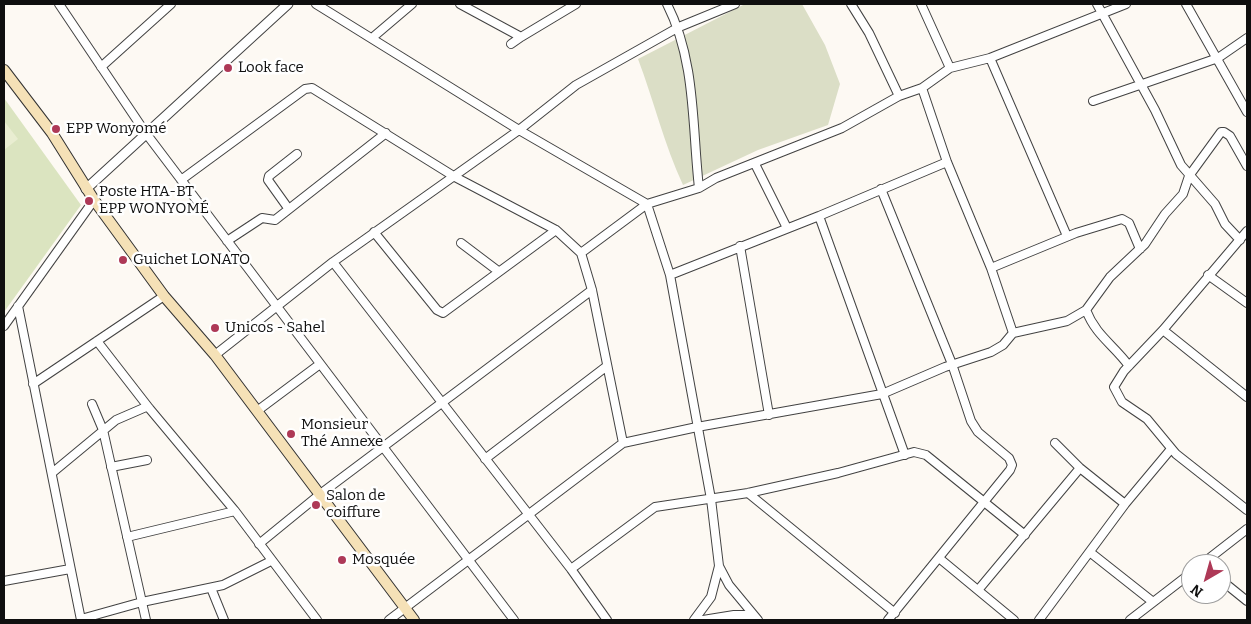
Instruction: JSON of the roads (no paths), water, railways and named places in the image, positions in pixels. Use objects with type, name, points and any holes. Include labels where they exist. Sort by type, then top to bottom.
[{"type":"main road","points":[[4,70],[52,133],[86,189],[164,296],[215,355],[414,620]]},
{"type":"street","points":[[59,4],[145,132],[514,620]]},
{"type":"street","points":[[102,67],[171,4]]},
{"type":"street","points":[[86,189],[145,132],[288,4]]},
{"type":"street","points":[[316,4],[519,130],[647,204],[670,275],[711,499],[719,566],[711,598],[694,620]]},
{"type":"street","points":[[372,38],[412,4]]},
{"type":"street","points":[[460,4],[521,37]]},
{"type":"street","points":[[511,44],[576,4]]},
{"type":"street","points":[[667,4],[679,27],[692,100],[699,188]]},
{"type":"street","points":[[215,355],[333,262],[519,130],[576,85],[679,27],[735,4]]},
{"type":"street","points":[[851,4],[869,32],[899,96]]},
{"type":"street","points":[[921,4],[950,68]]},
{"type":"street","points":[[1097,4],[1139,84],[1155,110],[1175,155],[1189,176],[1215,204],[1225,224],[1240,240]]},
{"type":"street","points":[[580,252],[647,204],[699,188],[716,178],[756,164],[842,128],[899,96],[922,88],[950,68],[990,58],[1101,12],[1126,4]]},
{"type":"street","points":[[1186,4],[1247,112]]},
{"type":"street","points":[[1093,101],[1218,58],[1247,38]]},
{"type":"street","points":[[990,58],[1067,236]]},
{"type":"street","points":[[181,180],[309,87],[386,133],[454,177],[556,230],[580,252],[592,290],[623,443]]},
{"type":"street","points":[[922,88],[947,162],[991,268],[1013,333]]},
{"type":"street","points":[[389,620],[623,443],[697,427],[882,394],[952,364],[991,352],[1003,346],[1013,333],[1067,321],[1086,310],[1110,277],[1140,249],[1165,214],[1183,194],[1189,176],[1221,132],[1230,136],[1247,166]]},
{"type":"street","points":[[227,241],[262,218],[275,220],[386,133]]},
{"type":"street","points":[[288,208],[268,180],[269,176],[297,154]]},
{"type":"street","points":[[670,275],[819,216],[947,162]]},
{"type":"street","points":[[756,164],[787,228]]},
{"type":"street","points":[[881,189],[952,364],[974,427],[1009,458],[1012,465],[888,620]]},
{"type":"street","points":[[4,326],[94,200]]},
{"type":"street","points":[[819,216],[905,455]]},
{"type":"street","points":[[991,268],[1067,236],[1122,219],[1129,223],[1140,249]]},
{"type":"street","points":[[374,232],[437,310],[443,313],[556,230]]},
{"type":"street","points":[[1247,231],[1115,383],[1116,394],[1122,402],[1147,419],[1171,449],[1247,510]]},
{"type":"street","points":[[461,243],[498,271]]},
{"type":"street","points":[[740,246],[769,415]]},
{"type":"street","points":[[333,262],[570,569],[607,620]]},
{"type":"street","points":[[1208,275],[1247,303]]},
{"type":"street","points":[[259,544],[319,495],[592,290]]},
{"type":"street","points":[[33,384],[164,296]]},
{"type":"street","points":[[18,306],[81,620],[142,602],[223,585],[271,561]]},
{"type":"street","points":[[1086,310],[1101,337],[1122,356],[1129,366]]},
{"type":"street","points":[[1163,330],[1247,397]]},
{"type":"street","points":[[97,341],[149,408],[235,511],[317,620]]},
{"type":"street","points":[[256,411],[320,364]]},
{"type":"street","points":[[485,459],[607,366]]},
{"type":"street","points":[[92,404],[103,430],[146,620]]},
{"type":"street","points":[[52,473],[103,430],[123,416],[146,407],[149,408]]},
{"type":"street","points":[[1056,443],[1080,468],[1125,504]]},
{"type":"street","points":[[1039,620],[1091,553],[1125,504],[1171,449]]},
{"type":"street","points":[[570,569],[650,509],[748,493],[920,452],[926,454],[1025,534]]},
{"type":"street","points":[[111,467],[147,460]]},
{"type":"street","points":[[979,589],[1080,468]]},
{"type":"street","points":[[748,493],[895,613]]},
{"type":"street","points":[[127,537],[235,511]]},
{"type":"street","points":[[1215,554],[1247,529]]},
{"type":"street","points":[[1091,553],[1153,602]]},
{"type":"street","points":[[939,558],[979,589],[1014,620]]},
{"type":"street","points":[[719,566],[729,585],[755,618]]},
{"type":"street","points":[[4,581],[70,569]]},
{"type":"street","points":[[1130,620],[1181,581]]},
{"type":"street","points":[[211,588],[224,620]]},
{"type":"street","points":[[1231,588],[1247,601]]},
{"type":"street","points":[[703,620],[734,615],[755,618]]},
{"type":"place","name":"Look face","points":[[228,68]]},
{"type":"place","name":"EPP Wonyomé","points":[[56,129]]},
{"type":"place","name":"Poste HTA-BT EPP WONYOMÉ","points":[[89,201]]},
{"type":"place","name":"Guichet LONATO","points":[[123,260]]},
{"type":"place","name":"Unicos - Sahel","points":[[215,328]]},
{"type":"place","name":"Monsieur Thé Annexe","points":[[291,434]]},
{"type":"place","name":"Salon de coiffure","points":[[316,505]]},
{"type":"place","name":"Mosquée","points":[[342,560]]}]
